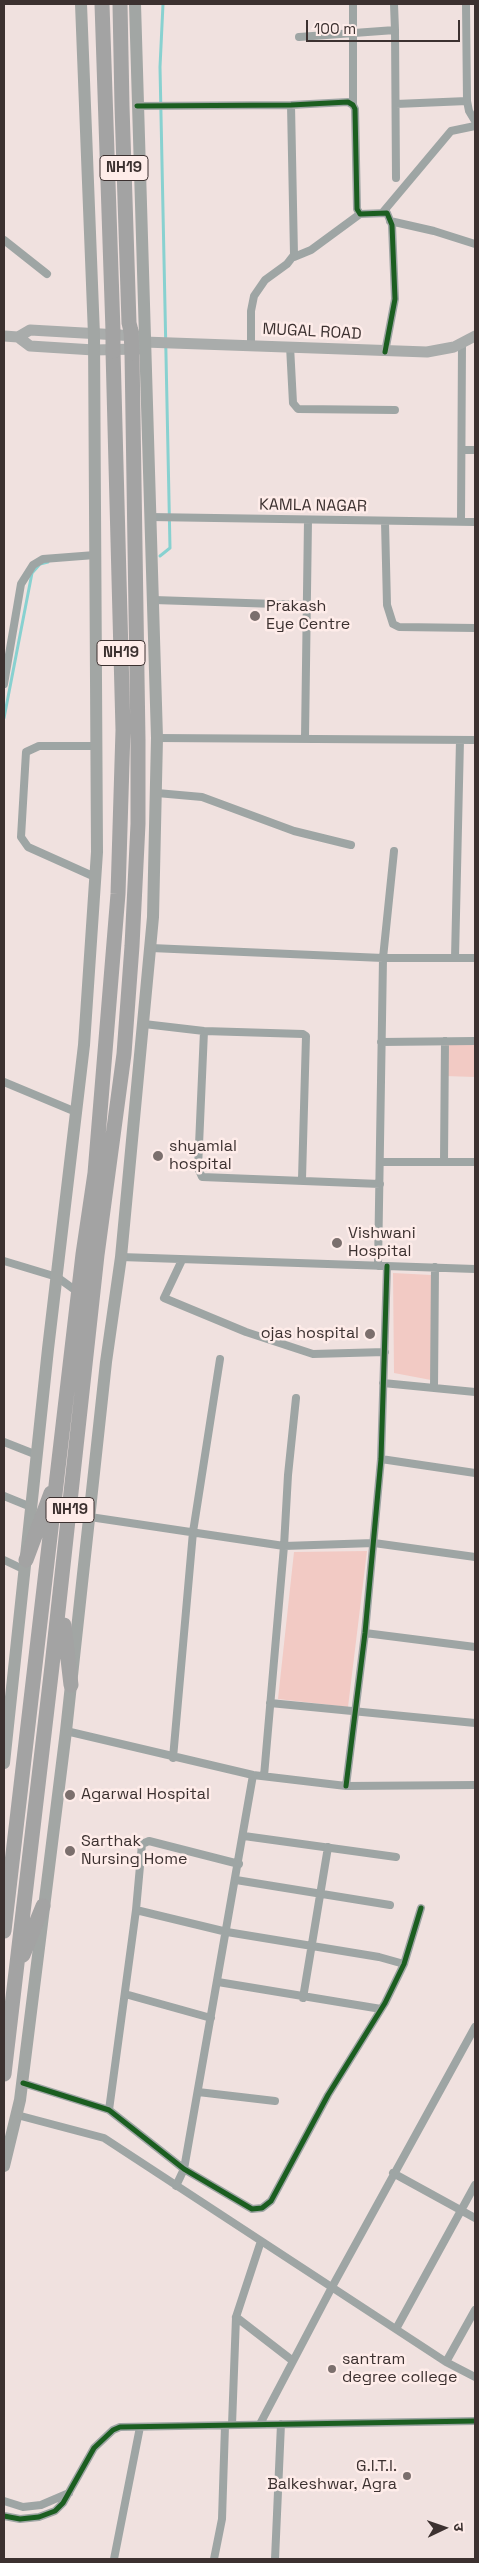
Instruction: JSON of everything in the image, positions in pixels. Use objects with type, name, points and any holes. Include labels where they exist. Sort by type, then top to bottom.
[{"type":"highway","name":"NH19","points":[[4,1931],[79,1293],[95,1173],[118,894],[123,730],[112,252],[102,4]]},
{"type":"highway","name":"NH19","points":[[4,2074],[97,1255],[124,1054],[132,946],[138,824],[137,599],[132,353],[129,323],[120,4]]},
{"type":"highway","points":[[25,1565],[59,1472]]},
{"type":"highway","points":[[61,1584],[71,1685]]},
{"type":"highway","points":[[16,1973],[43,1906]]},
{"type":"main road","points":[[4,1762],[6,1730],[84,1045],[95,877],[94,334],[90,284],[81,4]]},
{"type":"main road","points":[[4,2166],[17,2115],[22,2083],[66,1732],[106,1362],[121,1257],[151,948],[157,793],[157,738],[135,4]]},
{"type":"street","points":[[353,4],[353,105],[355,109],[357,209],[360,214]]},
{"type":"street","points":[[394,4],[396,178]]},
{"type":"street","points":[[466,4],[467,101],[469,111],[475,121]]},
{"type":"street","points":[[299,37],[395,30]]},
{"type":"street","points":[[396,104],[467,101]]},
{"type":"street","points":[[137,106],[291,105],[348,102],[353,105]]},
{"type":"street","points":[[291,105],[294,257]]},
{"type":"street","points":[[383,212],[451,131],[475,126]]},
{"type":"street","points":[[251,345],[251,311],[254,296],[265,280],[294,257],[311,250],[360,214],[383,212],[388,215],[390,221],[395,299],[385,352]]},
{"type":"street","points":[[390,221],[434,231],[475,244]]},
{"type":"street","points":[[4,240],[47,274]]},
{"type":"street","points":[[4,336],[18,337],[30,346],[94,350],[137,350],[145,342],[136,334],[94,334],[30,330],[18,337]]},
{"type":"street","name":"MUGAL ROAD","points":[[145,342],[426,352],[462,344],[475,336]]},
{"type":"street","points":[[461,522],[462,344]]},
{"type":"street","points":[[290,346],[293,403],[298,409],[395,410]]},
{"type":"street","points":[[462,450],[475,450]]},
{"type":"street","name":"KAMLA NAGAR","points":[[150,517],[475,522]]},
{"type":"street","points":[[305,738],[308,520]]},
{"type":"street","points":[[385,522],[387,605],[393,624],[399,627],[475,628]]},
{"type":"street","points":[[4,684],[21,584],[33,565],[43,559],[95,555]]},
{"type":"street","points":[[154,600],[307,605]]},
{"type":"street","points":[[157,738],[475,740]]},
{"type":"street","points":[[454,958],[460,740]]},
{"type":"street","points":[[95,877],[28,847],[21,837],[26,752],[39,746],[96,746]]},
{"type":"street","points":[[157,793],[202,797],[294,831],[351,845]]},
{"type":"street","points":[[378,1266],[382,958],[394,850]]},
{"type":"street","points":[[151,948],[382,958],[475,958]]},
{"type":"street","points":[[144,1024],[204,1031],[303,1034],[306,1036],[302,1179]]},
{"type":"street","points":[[204,1031],[199,1174],[202,1177],[302,1179],[380,1184]]},
{"type":"street","points":[[444,1161],[445,1041]]},
{"type":"street","points":[[381,1042],[475,1041]]},
{"type":"street","points":[[4,1082],[76,1112]]},
{"type":"street","points":[[380,1162],[475,1162]]},
{"type":"street","points":[[121,1257],[475,1269]]},
{"type":"street","points":[[182,1260],[164,1298],[246,1332],[319,1355],[384,1352]]},
{"type":"street","points":[[4,1261],[57,1277],[79,1293]]},
{"type":"street","points":[[346,1786],[365,1633],[381,1459],[387,1266]]},
{"type":"street","points":[[434,1388],[436,1268]]},
{"type":"street","points":[[173,1758],[193,1532],[220,1359]]},
{"type":"street","points":[[383,1384],[475,1392]]},
{"type":"street","points":[[264,1776],[296,1398]]},
{"type":"street","points":[[4,1442],[37,1454]]},
{"type":"street","points":[[381,1459],[475,1473]]},
{"type":"street","points":[[4,1496],[31,1507]]},
{"type":"street","points":[[90,1517],[284,1546],[374,1543],[475,1557]]},
{"type":"street","points":[[4,1560],[25,1565]]},
{"type":"street","points":[[365,1633],[475,1647]]},
{"type":"street","points":[[270,1703],[475,1723]]},
{"type":"street","points":[[66,1732],[253,1775],[346,1786],[475,1785]]},
{"type":"street","points":[[176,2186],[184,2169],[244,1836],[253,1775]]},
{"type":"street","points":[[244,1836],[396,1857]]},
{"type":"street","points":[[109,2110],[136,1910],[142,1844],[145,1842],[239,1864]]},
{"type":"street","points":[[303,1998],[328,1847]]},
{"type":"street","points":[[236,1880],[390,1905]]},
{"type":"street","points":[[22,2083],[109,2110],[184,2169],[252,2209],[266,2206],[271,2201],[328,2095],[381,2010],[404,1964],[421,1908]]},
{"type":"street","points":[[136,1910],[227,1932],[379,1957],[404,1964]]},
{"type":"street","points":[[218,1982],[381,2010]]},
{"type":"street","points":[[124,1994],[211,2018]]},
{"type":"street","points":[[260,2424],[332,2287],[475,2027]]},
{"type":"street","points":[[198,2092],[275,2101]]},
{"type":"street","points":[[17,2115],[104,2138],[446,2362],[475,2377]]},
{"type":"street","points":[[394,2173],[475,2218]]},
{"type":"street","points":[[396,2329],[475,2185]]},
{"type":"street","points":[[214,2559],[222,2519],[236,2317],[261,2241]]},
{"type":"street","points":[[446,2362],[475,2310]]},
{"type":"street","points":[[236,2317],[293,2361]]},
{"type":"street","points":[[4,2516],[20,2519],[39,2517],[55,2511],[63,2503],[94,2448],[113,2430],[140,2427],[260,2424],[475,2421]]},
{"type":"street","points":[[275,2559],[280,2424]]},
{"type":"street","points":[[114,2559],[140,2427]]},
{"type":"street","points":[[4,2501],[23,2507],[41,2505],[69,2493]]},
{"type":"shaded area","points":[[445,1041],[475,1041],[475,1077],[445,1076]]},
{"type":"shaded area","points":[[393,1273],[431,1275],[431,1380],[394,1373]]},
{"type":"shaded area","points":[[367,1551],[348,1707],[278,1699],[294,1552]]},
{"type":"waterway","points":[[160,556],[170,548],[160,67],[163,4]]},
{"type":"waterway","points":[[4,718],[32,573],[40,564],[48,562]]},
{"type":"cycle path","points":[[137,106],[291,105],[348,102],[353,105],[355,109],[357,209],[360,214],[387,213],[392,225],[395,299],[385,352]]},
{"type":"cycle path","points":[[346,1786],[365,1633],[381,1459],[387,1266]]},
{"type":"cycle path","points":[[23,2083],[109,2110],[184,2169],[252,2209],[262,2208],[271,2201],[328,2095],[385,2003],[404,1964],[421,1908]]},
{"type":"cycle path","points":[[4,2516],[20,2519],[39,2517],[55,2511],[63,2503],[94,2448],[113,2430],[120,2427],[475,2421]]},
{"type":"place","name":"Prakash Eye Centre","points":[[255,616]]},
{"type":"place","name":"shyamlal hospital","points":[[158,1156]]},
{"type":"place","name":"Vishwani Hospital","points":[[337,1243]]},
{"type":"place","name":"ojas hospital","points":[[370,1334]]},
{"type":"place","name":"Agarwal Hospital","points":[[70,1795]]},
{"type":"place","name":"Sarthak Nursing Home","points":[[70,1851]]},
{"type":"place","name":"santram degree college","points":[[332,2369]]},
{"type":"place","name":"G.I.T.I. Balkeshwar, Agra","points":[[407,2476]]}]
